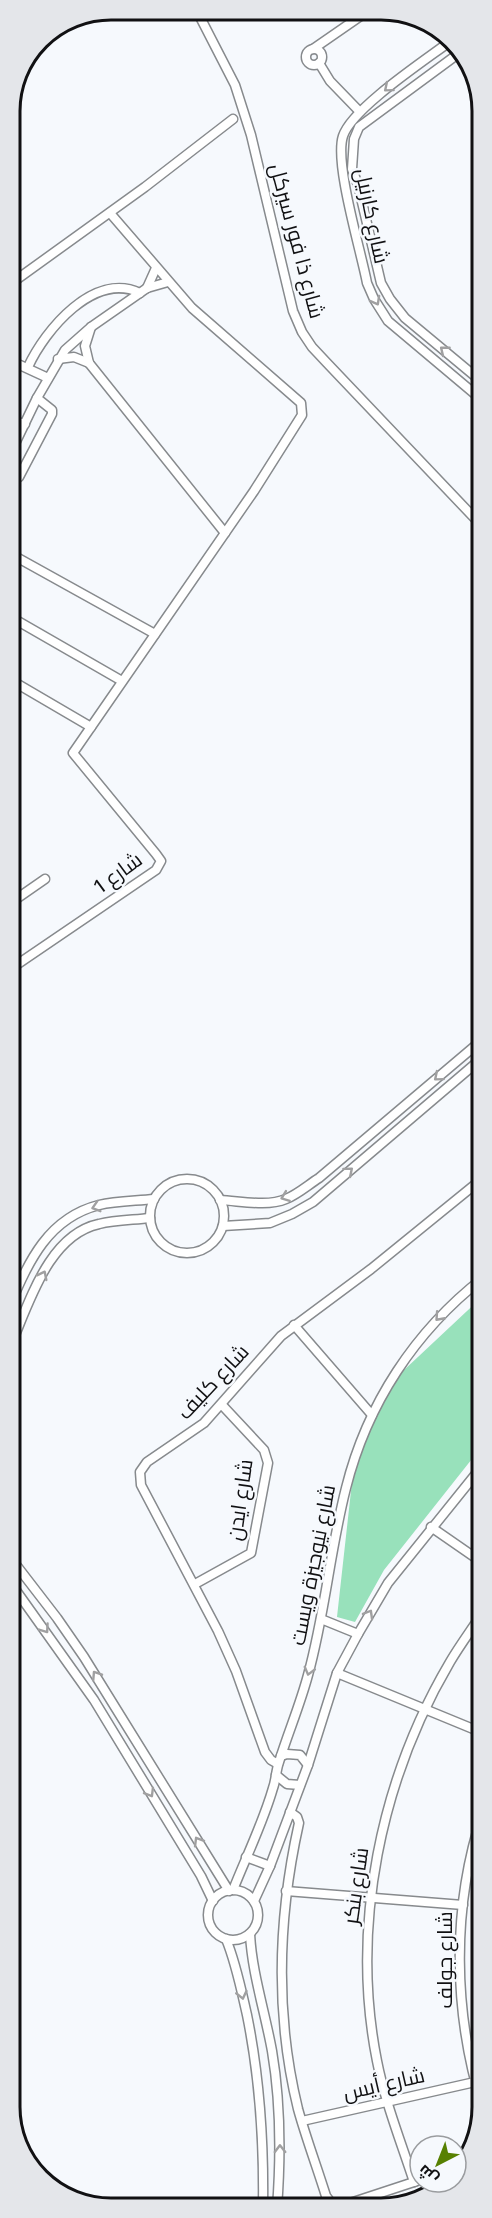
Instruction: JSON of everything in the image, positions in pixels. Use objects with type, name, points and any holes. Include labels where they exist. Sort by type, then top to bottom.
[{"type":"street","name":"شارع ذا فور سيركل","points":[[202,20],[235,85],[242,105],[288,294],[302,332],[327,363],[472,515]]},
{"type":"street","points":[[355,20],[314,49],[321,53],[322,58],[319,63],[330,81],[360,112]]},
{"type":"street","name":"شارع كارنيل","points":[[445,45],[405,74],[348,124],[343,137],[342,169],[367,284],[374,299],[388,321],[472,392]]},
{"type":"street","name":"شارع كارنيل","points":[[454,56],[359,127],[353,146],[352,169],[358,185],[381,283],[390,299],[405,318],[472,374]]},
{"type":"street","points":[[405,74],[415,85]]},
{"type":"street","points":[[20,277],[110,213],[233,118]]},
{"type":"street","points":[[342,169],[352,169]]},
{"type":"street","points":[[20,685],[91,727],[225,533],[297,424],[302,409],[301,403],[192,308],[110,213]]},
{"type":"street","points":[[144,291],[156,268]]},
{"type":"street","points":[[20,434],[58,359],[72,342],[144,291],[168,282]]},
{"type":"street","points":[[28,367],[47,334],[60,320],[84,302],[113,287],[144,291]]},
{"type":"street","points":[[88,363],[85,346],[91,327]]},
{"type":"street","points":[[58,359],[74,357],[88,363],[225,533]]},
{"type":"street","points":[[20,364],[48,378]]},
{"type":"street","points":[[20,475],[52,414],[52,410],[37,398]]},
{"type":"street","points":[[20,423],[25,424]]},
{"type":"street","points":[[20,559],[155,634]]},
{"type":"street","points":[[20,622],[122,681]]},
{"type":"street","name":"شارع 1","points":[[20,963],[156,870],[161,861],[73,753],[91,727]]},
{"type":"street","points":[[20,897],[45,879]]},
{"type":"street","points":[[220,1200],[267,1203],[285,1199],[302,1190],[472,1048]]},
{"type":"street","points":[[223,1226],[270,1223],[312,1202],[472,1066]]},
{"type":"street","points":[[185,1179],[206,1184],[220,1200],[224,1210],[223,1226],[218,1237],[199,1252],[175,1251],[164,1245],[156,1236],[150,1218],[154,1199],[165,1186],[185,1179]]},
{"type":"street","name":"شارع كليف","points":[[279,1760],[271,1760],[265,1752],[236,1671],[195,1584],[141,1485],[140,1472],[147,1462],[187,1436],[222,1405],[268,1350],[294,1325],[371,1269],[472,1187]]},
{"type":"street","points":[[19,1283],[43,1240],[68,1218],[98,1205],[154,1199]]},
{"type":"street","points":[[19,1326],[43,1272],[57,1249],[76,1233],[98,1224],[150,1218]]},
{"type":"street","name":"شارع نيوجيزة ويست","points":[[231,1890],[273,1788],[279,1760],[308,1677],[345,1489],[353,1461],[372,1415],[391,1380],[424,1334],[446,1310],[472,1288]]},
{"type":"street","points":[[294,1325],[372,1415]]},
{"type":"street","name":"شارع ايدن","points":[[195,1584],[251,1554],[268,1463],[264,1450],[222,1405]]},
{"type":"street","points":[[254,1901],[270,1866],[308,1765],[337,1673],[388,1583],[472,1479]]},
{"type":"street","points":[[431,1527],[472,1555]]},
{"type":"street","points":[[19,1570],[84,1657],[231,1890]]},
{"type":"street","points":[[19,1595],[94,1700],[201,1876],[213,1901]]},
{"type":"street","points":[[321,1619],[358,1634]]},
{"type":"street","name":"شارع بنكر","points":[[408,2157],[387,2102],[370,2020],[367,1936],[371,1899],[380,1846],[392,1798],[408,1751],[450,1662],[472,1629]]},
{"type":"street","points":[[337,1673],[472,1729]]},
{"type":"street","points":[[279,1760],[287,1754],[300,1755],[308,1765]]},
{"type":"street","points":[[276,1776],[287,1784],[300,1785]]},
{"type":"street","points":[[290,1812],[299,1821],[286,1891],[283,1934],[283,2005],[291,2075],[302,2121],[328,2198]]},
{"type":"street","name":"شارع جولف","points":[[472,1850],[463,1905],[460,1950],[461,1994],[472,2067]]},
{"type":"street","points":[[275,1851],[292,1857]]},
{"type":"street","points":[[246,1857],[270,1866]]},
{"type":"street","points":[[250,1934],[239,1939],[226,1939],[217,1933],[210,1923],[209,1912],[217,1896],[231,1890],[247,1894],[254,1901],[258,1918],[250,1934],[280,2112],[278,2198]]},
{"type":"street","points":[[286,1891],[463,1905]]},
{"type":"street","points":[[226,1939],[237,1971],[250,2029],[259,2091],[264,2152],[263,2198]]},
{"type":"street","points":[[237,1971],[243,1970],[255,1974]]},
{"type":"street","name":"شارع أيس","points":[[302,2121],[472,2083]]},
{"type":"street","points":[[365,2198],[408,2184]]},
{"type":"green space","points":[[472,1306],[472,1459],[384,1570],[355,1622],[337,1617],[356,1446],[403,1371]]}]
